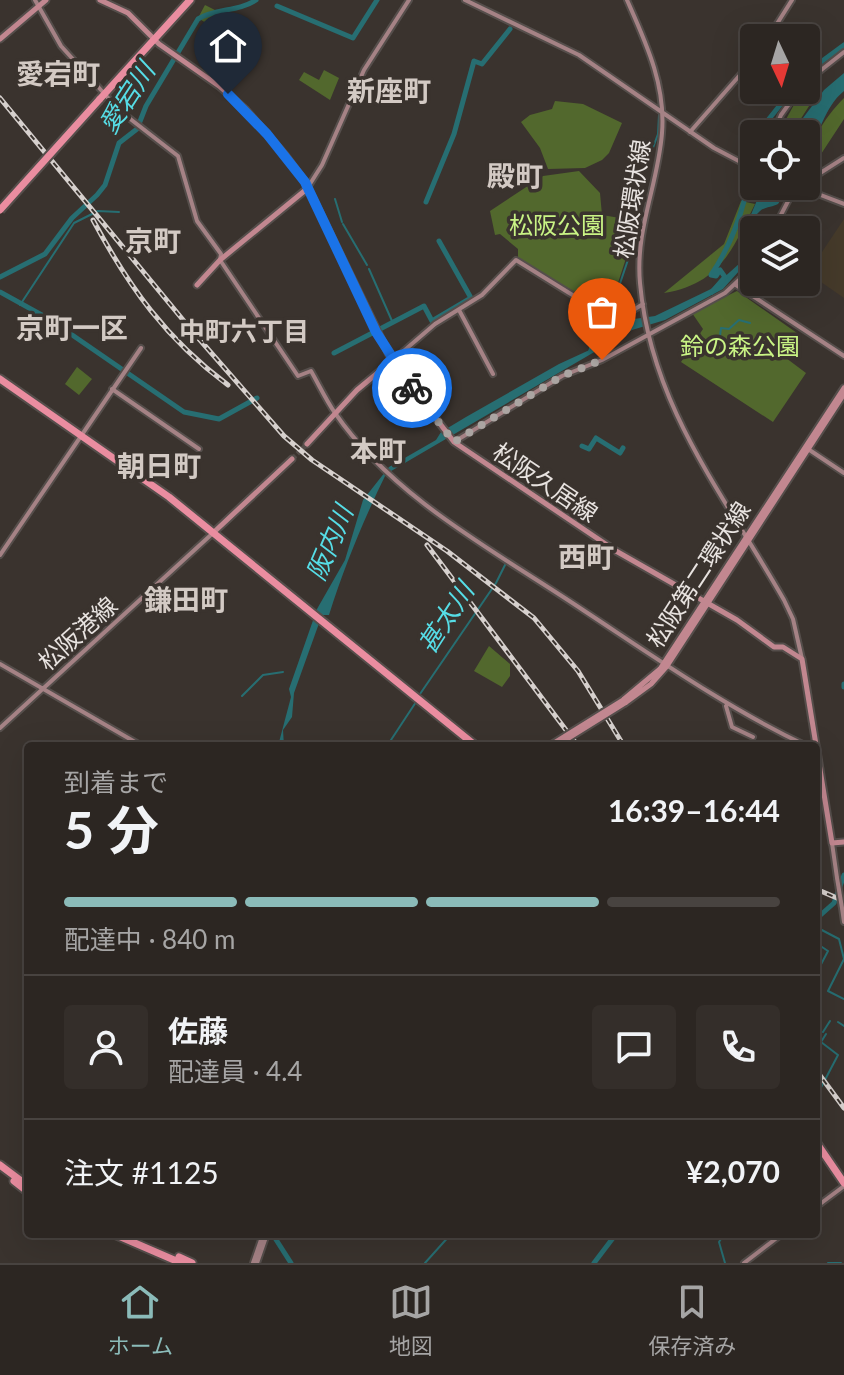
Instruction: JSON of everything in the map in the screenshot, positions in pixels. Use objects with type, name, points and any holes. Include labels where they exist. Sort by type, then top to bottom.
[{"type":"highway","points":[[0,210],[190,0]]},
{"type":"highway","points":[[0,379],[169,497],[471,742]]},
{"type":"highway","points":[[820,1148],[844,1184]]},
{"type":"highway","points":[[0,1168],[24,1186]]},
{"type":"highway","points":[[123,1238],[181,1263]]},
{"type":"highway","points":[[135,1238],[192,1263]]},
{"type":"main road","points":[[1,35],[46,0]]},
{"type":"main road","name":"松阪久居線","points":[[100,0],[128,13],[154,40],[245,109],[308,188],[392,361],[453,441],[545,506],[704,604],[738,621],[774,647],[779,646],[802,659]]},
{"type":"main road","points":[[197,285],[220,260],[308,188]]},
{"type":"main road","points":[[307,444],[334,413],[392,361]]},
{"type":"main road","name":"松阪第二環状線","points":[[562,742],[651,684],[844,388]]},
{"type":"main road","name":"松阪第二環状線","points":[[746,539],[844,394]]},
{"type":"main road","points":[[213,533],[292,459]]},
{"type":"main road","points":[[802,659],[815,742]]},
{"type":"main road","name":"松阪第二環状線","points":[[556,742],[624,702]]},
{"type":"main road","points":[[820,773],[832,843],[844,842]]},
{"type":"street","points":[[35,0],[61,46],[102,97],[178,156],[197,221],[221,254],[220,260],[298,376],[311,371],[334,413],[384,468],[532,577],[726,705],[799,742]]},
{"type":"street","points":[[308,188],[322,165],[364,70],[409,0]]},
{"type":"street","points":[[465,0],[579,55],[690,132],[740,162]]},
{"type":"street","name":"松阪環状線","points":[[627,0],[655,68],[663,111],[661,142],[639,244],[644,306],[650,332],[673,413],[793,619],[802,659]]},
{"type":"street","points":[[777,24],[792,0]]},
{"type":"street","points":[[820,71],[844,52]]},
{"type":"street","points":[[690,132],[740,75]]},
{"type":"street","points":[[820,173],[844,158]]},
{"type":"street","points":[[820,195],[844,204]]},
{"type":"street","points":[[392,361],[435,324],[482,295],[516,260],[607,317],[622,317],[644,306]]},
{"type":"street","points":[[453,441],[562,376],[602,360],[740,281]]},
{"type":"street","points":[[736,285],[844,356]]},
{"type":"street","points":[[459,310],[493,374]]},
{"type":"street","points":[[0,555],[141,348]]},
{"type":"street","points":[[112,389],[199,449]]},
{"type":"street","points":[[808,449],[844,473]]},
{"type":"street","name":"松阪港線","points":[[0,728],[213,533]]},
{"type":"street","points":[[0,664],[135,742]]},
{"type":"street","points":[[726,705],[732,727],[753,737]]},
{"type":"street","points":[[832,843],[844,922]]},
{"type":"street","points":[[820,1204],[844,1184]]},
{"type":"street","points":[[255,1263],[264,1238]]},
{"type":"street","points":[[744,1263],[777,1238]]},
{"type":"shaded area","points":[[844,219],[844,298],[820,281],[820,255]]},
{"type":"green space","points":[[205,5],[229,17],[219,31],[198,18]]},
{"type":"green space","points":[[324,70],[339,78],[330,100],[299,80],[304,72],[319,80]]},
{"type":"green space","points":[[844,98],[844,119],[820,156],[820,129]]},
{"type":"green space","points":[[555,101],[583,104],[622,123],[609,153],[602,160],[585,168],[548,169],[540,148],[521,122],[530,115],[552,109]]},
{"type":"green space","points":[[794,104],[810,104],[800,120],[786,120]]},
{"type":"green space","name":"松阪公園","points":[[579,171],[600,193],[602,215],[638,221],[608,314],[570,289],[547,279],[518,257],[518,249],[500,234],[495,235],[490,211],[543,176]]},
{"type":"green space","points":[[741,201],[755,204],[749,216],[740,216],[740,234],[712,273],[699,282],[664,293],[724,244]]},
{"type":"green space","name":"鈴の森公園","points":[[737,291],[797,333],[782,355],[806,373],[773,422],[681,362],[703,329],[692,313]]},
{"type":"green space","points":[[77,367],[92,379],[79,395],[65,384]]},
{"type":"green space","points":[[489,646],[510,664],[510,676],[502,687],[474,671]]},
{"type":"water","points":[[844,73],[844,91],[820,128],[820,120],[802,120],[814,104],[820,104],[824,90]]},
{"type":"water","name":"阪内川","points":[[757,200],[781,200],[778,204],[750,216]]},
{"type":"water","name":"阪内川","points":[[740,263],[740,270],[723,289],[665,320],[632,330],[386,474],[355,543],[329,615],[322,615],[294,693],[292,717],[283,730],[284,742],[279,742],[291,697],[289,689],[317,609],[345,560],[363,500],[389,467],[436,440],[441,432],[466,417],[559,364],[609,341],[634,319],[655,316],[711,289]]},
{"type":"waterway","name":"愛宕川","points":[[0,277],[45,254],[72,218],[105,185],[119,143],[137,129],[146,106],[198,19],[256,0]]},
{"type":"waterway","points":[[277,6],[353,38],[377,0]]},
{"type":"waterway","points":[[426,202],[454,134],[474,61],[482,64],[510,29]]},
{"type":"waterway","points":[[820,63],[844,45]]},
{"type":"waterway","points":[[768,120],[781,104]]},
{"type":"waterway","points":[[589,352],[594,333],[611,310],[633,245],[642,178],[658,134],[659,115]]},
{"type":"waterway","points":[[335,199],[342,222]]},
{"type":"waterway","points":[[712,292],[725,277],[720,270],[716,276],[711,275],[729,243],[744,200]]},
{"type":"waterway","points":[[20,305],[74,223],[98,211],[119,212]]},
{"type":"waterway","points":[[343,224],[367,265]]},
{"type":"waterway","points":[[334,353],[424,306],[432,321],[471,298],[439,241]]},
{"type":"waterway","points":[[369,269],[392,321]]},
{"type":"waterway","points":[[0,292],[49,319],[184,412],[219,419],[257,398]]},
{"type":"waterway","points":[[716,358],[726,340],[720,336],[721,328],[729,329],[739,320],[750,323]]},
{"type":"waterway","name":"甚太川","points":[[582,446],[589,449],[596,438],[620,453],[623,448]]},
{"type":"waterway","name":"甚太川","points":[[420,694],[496,583],[506,563]]},
{"type":"waterway","points":[[242,696],[263,675],[283,672]]},
{"type":"waterway","name":"甚太川","points":[[390,742],[416,702]]},
{"type":"waterway","points":[[820,915],[834,903],[844,875]]},
{"type":"waterway","points":[[820,929],[839,939],[844,959],[828,991],[844,999]]},
{"type":"waterway","points":[[820,946],[828,951],[820,966]]},
{"type":"waterway","points":[[823,1032],[830,1021]]},
{"type":"waterway","points":[[838,1022],[844,1026]]},
{"type":"waterway","points":[[820,1089],[838,1055],[821,1042],[826,1034]]},
{"type":"waterway","name":"甚太川","points":[[275,1238],[291,1263]]},
{"type":"waterway","points":[[425,1263],[447,1238]]},
{"type":"waterway","points":[[594,1263],[613,1238]]},
{"type":"waterway","points":[[722,1238],[719,1242],[725,1263]]},
{"type":"waterway","points":[[828,1263],[841,1263]]},
{"type":"tunnel","points":[[292,459],[307,444]]},
{"type":"railway","points":[[0,98],[193,332],[284,436],[312,460],[447,551],[534,618],[578,671],[622,742]]},
{"type":"railway","points":[[93,220],[135,290],[151,310],[186,349],[228,385]]},
{"type":"railway","points":[[427,545],[575,742]]},
{"type":"railway","points":[[820,891],[844,901]]},
{"type":"railway","points":[[820,1075],[844,1108]]},
{"type":"way so far","points":[[412,388],[454,442],[493,421],[562,376],[602,360]]},
{"type":"district","name":"愛宕町","points":[[58,74]]},
{"type":"district","name":"新座町","points":[[389,91]]},
{"type":"district","name":"殿町","points":[[515,176]]},
{"type":"district","name":"京町","points":[[153,241]]},
{"type":"district","name":"京町一区","points":[[72,328]]},
{"type":"district","name":"中町六丁目","points":[[244,332]]},
{"type":"district","name":"本町","points":[[378,451]]},
{"type":"district","name":"朝日町","points":[[159,466]]},
{"type":"district","name":"西町","points":[[586,557]]},
{"type":"district","name":"鎌田町","points":[[186,600]]},
{"type":"route","points":[[228,94],[267,134],[305,182],[376,332],[412,388]]}]
